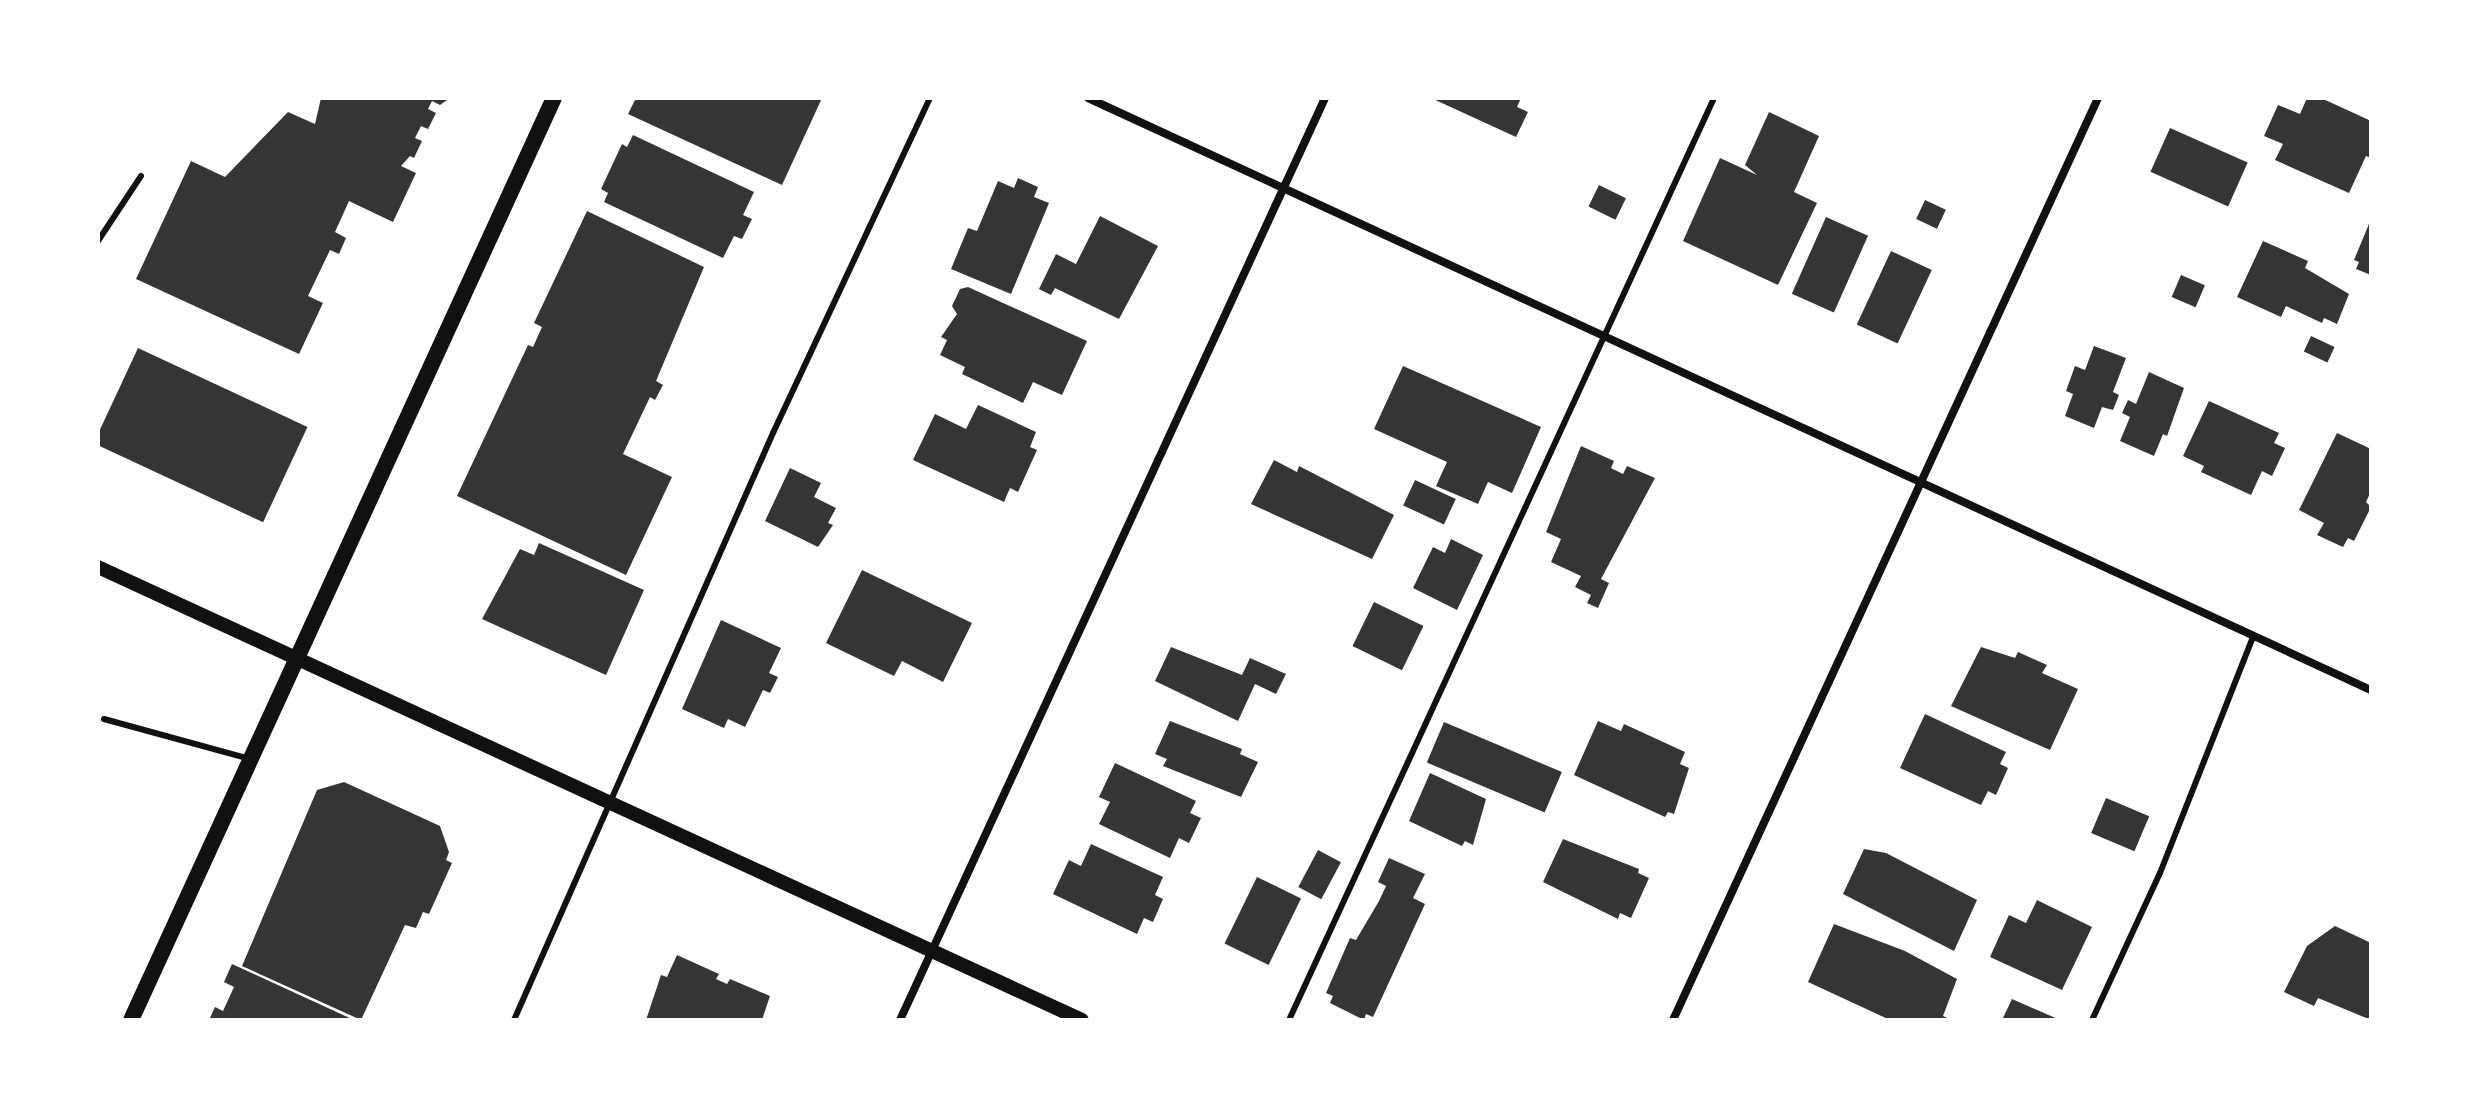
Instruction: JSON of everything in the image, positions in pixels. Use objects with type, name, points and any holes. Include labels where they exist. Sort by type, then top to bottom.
[{"type":"main road","points":[[131,1020],[554,98]]},
{"type":"street","points":[[1088,98],[2371,690]]},
{"type":"street","points":[[900,1020],[1325,98]]},
{"type":"street","points":[[1673,1020],[2098,98]]},
{"type":"street","points":[[98,567],[294,660],[1082,1020]]},
{"type":"lane","points":[[514,1020],[613,804],[773,433],[930,98]]},
{"type":"lane","points":[[1289,1020],[1714,98]]},
{"type":"lane","points":[[98,241],[141,176]]},
{"type":"lane","points":[[2092,1020],[2160,873],[2253,637]]},
{"type":"lane","points":[[104,719],[250,759]]},
{"type":"building","points":[[321,98],[450,98],[440,105],[432,101],[428,109],[436,113],[428,129],[421,126],[415,138],[422,141],[414,158],[410,156],[401,166],[416,173],[393,222],[349,201],[335,232],[346,238],[339,254],[330,250],[308,296],[323,303],[299,354],[136,279],[191,161],[225,177],[288,112],[315,124]]},
{"type":"building","points":[[636,98],[822,98],[782,185],[628,114]]},
{"type":"building","points":[[1431,98],[1521,98],[1517,107],[1528,112],[1516,137]]},
{"type":"building","points":[[2307,98],[2321,98],[2371,121],[2371,158],[2366,156],[2349,193],[2275,160],[2283,144],[2264,136],[2278,105],[2300,114]]},
{"type":"building","points":[[1769,112],[1819,136],[1794,192],[1817,203],[1778,285],[1683,241],[1720,158],[1757,175],[1745,165]]},
{"type":"building","points":[[2170,128],[2248,163],[2228,206],[2150,172]]},
{"type":"building","points":[[633,135],[754,192],[743,215],[752,219],[742,239],[734,236],[723,258],[604,202],[608,193],[601,189],[622,144],[627,147]]},
{"type":"building","points":[[1018,178],[1038,187],[1034,197],[1049,203],[1011,294],[951,269],[968,228],[977,231],[998,181],[1014,188]]},
{"type":"building","points":[[1599,185],[1626,198],[1615,220],[1588,207]]},
{"type":"building","points":[[1925,200],[1946,210],[1937,229],[1916,219]]},
{"type":"building","points":[[587,211],[704,267],[656,381],[663,385],[655,400],[650,397],[623,454],[672,477],[626,575],[457,496],[528,345],[533,347],[542,327],[534,323]]},
{"type":"building","points":[[1100,216],[1158,246],[1119,319],[1055,288],[1051,295],[1039,289],[1056,254],[1076,264]]},
{"type":"building","points":[[1826,217],[1868,236],[1834,312],[1792,294]]},
{"type":"building","points":[[2371,219],[2371,275],[2356,269],[2359,262],[2354,260]]},
{"type":"building","points":[[2263,241],[2308,261],[2305,268],[2349,294],[2337,324],[2324,318],[2322,323],[2286,306],[2281,317],[2237,297]]},
{"type":"building","points":[[1891,251],[1932,270],[1898,343],[1857,324]]},
{"type":"building","points":[[2181,275],[2205,285],[2196,307],[2172,297]]},
{"type":"building","points":[[968,287],[1087,341],[1062,395],[1033,382],[1023,403],[962,374],[965,367],[940,355],[947,340],[941,337],[957,314],[952,306],[960,289]]},
{"type":"building","points":[[2311,336],[2335,347],[2327,362],[2304,351]]},
{"type":"building","points":[[2094,346],[2126,358],[2113,392],[2119,395],[2113,410],[2102,407],[2094,428],[2065,416],[2073,394],[2066,391],[2075,366],[2085,370]]},
{"type":"building","points":[[138,348],[307,427],[263,522],[98,445],[98,434]]},
{"type":"building","points":[[1403,366],[1541,427],[1512,493],[1488,482],[1478,504],[1436,486],[1447,462],[1374,429]]},
{"type":"building","points":[[2149,372],[2184,388],[2167,436],[2163,434],[2154,456],[2120,441],[2130,417],[2122,413],[2128,400],[2136,404]]},
{"type":"building","points":[[2209,401],[2279,433],[2274,443],[2285,448],[2272,476],[2262,471],[2251,495],[2201,472],[2204,466],[2183,456]]},
{"type":"building","points":[[978,405],[1036,432],[1030,447],[1037,450],[1018,492],[1010,488],[1004,502],[913,460],[935,414],[966,429]]},
{"type":"building","points":[[2337,433],[2371,449],[2371,491],[2366,502],[2371,507],[2354,541],[2348,538],[2343,547],[2317,535],[2324,523],[2299,510]]},
{"type":"building","points":[[1581,446],[1614,461],[1611,468],[1623,474],[1627,466],[1655,478],[1601,579],[1609,583],[1598,608],[1587,603],[1591,595],[1575,587],[1581,576],[1551,562],[1561,539],[1546,532]]},
{"type":"building","points":[[1274,460],[1297,472],[1299,466],[1394,515],[1372,559],[1251,504]]},
{"type":"building","points":[[790,468],[821,483],[814,497],[836,508],[828,523],[833,525],[818,547],[765,521]]},
{"type":"building","points":[[1415,480],[1456,499],[1444,524],[1403,505]]},
{"type":"building","points":[[1451,539],[1483,555],[1457,610],[1413,588],[1433,547],[1445,553]]},
{"type":"building","points":[[539,543],[644,590],[606,675],[482,619],[520,549],[534,555]]},
{"type":"building","points":[[862,570],[972,623],[943,682],[902,661],[894,676],[826,643]]},
{"type":"building","points":[[1374,602],[1423,626],[1402,670],[1353,646]]},
{"type":"building","points":[[721,620],[781,648],[769,673],[778,677],[770,693],[763,690],[745,727],[728,719],[724,728],[682,709]]},
{"type":"building","points":[[1171,647],[1242,675],[1250,658],[1286,674],[1276,694],[1255,684],[1238,721],[1155,681]]},
{"type":"building","points":[[1981,647],[2015,658],[2018,652],[2047,665],[2042,673],[2078,689],[2050,750],[1951,706]]},
{"type":"building","points":[[1925,714],[2006,752],[2000,764],[2008,768],[1996,795],[1988,791],[1981,805],[1900,768]]},
{"type":"building","points":[[1170,721],[1242,749],[1240,754],[1258,762],[1241,797],[1163,766],[1167,759],[1155,754]]},
{"type":"building","points":[[1598,721],[1621,731],[1624,724],[1685,752],[1680,764],[1689,768],[1674,814],[1668,812],[1665,817],[1574,775]]},
{"type":"building","points":[[1444,722],[1562,772],[1545,813],[1427,763]]},
{"type":"building","points":[[1115,763],[1196,801],[1190,813],[1201,818],[1189,843],[1179,838],[1170,858],[1099,824],[1110,802],[1099,797]]},
{"type":"building","points":[[1430,773],[1486,799],[1473,845],[1465,841],[1462,846],[1409,821]]},
{"type":"building","points":[[344,782],[440,826],[449,852],[446,860],[452,863],[429,914],[423,912],[416,928],[405,925],[361,1020],[242,966],[317,790]]},
{"type":"building","points":[[2106,798],[2149,816],[2134,851],[2091,833]]},
{"type":"building","points":[[1563,839],[1639,869],[1638,873],[1649,878],[1631,918],[1620,913],[1618,919],[1543,882]]},
{"type":"building","points":[[1091,844],[1163,877],[1155,895],[1163,899],[1153,922],[1144,918],[1137,934],[1053,894],[1069,860],[1081,866]]},
{"type":"building","points":[[1864,849],[1886,853],[1977,900],[1954,951],[1843,894]]},
{"type":"building","points":[[1318,850],[1341,862],[1321,899],[1298,887]]},
{"type":"building","points":[[1389,858],[1425,874],[1413,898],[1425,904],[1373,1017],[1366,1014],[1364,1020],[1330,1003],[1333,996],[1326,993],[1350,938],[1356,940],[1386,886],[1378,882]]},
{"type":"building","points":[[1257,877],[1301,898],[1269,965],[1225,944]]},
{"type":"building","points":[[2037,900],[2092,927],[2062,990],[1990,957],[2009,915],[2026,923]]},
{"type":"building","points":[[1834,924],[1905,951],[1957,979],[1943,1016],[1952,1020],[1890,1020],[1808,982]]},
{"type":"building","points":[[2335,926],[2371,943],[2371,1020],[2318,998],[2314,1006],[2284,992],[2307,946]]},
{"type":"building","points":[[677,955],[719,974],[716,979],[727,984],[730,979],[770,996],[762,1020],[646,1020],[661,975],[667,977]]},
{"type":"building","points":[[232,964],[354,1020],[209,1020],[215,1007],[223,1011],[234,987],[224,982]]},
{"type":"building","points":[[2012,999],[2060,1020],[2002,1020]]}]
